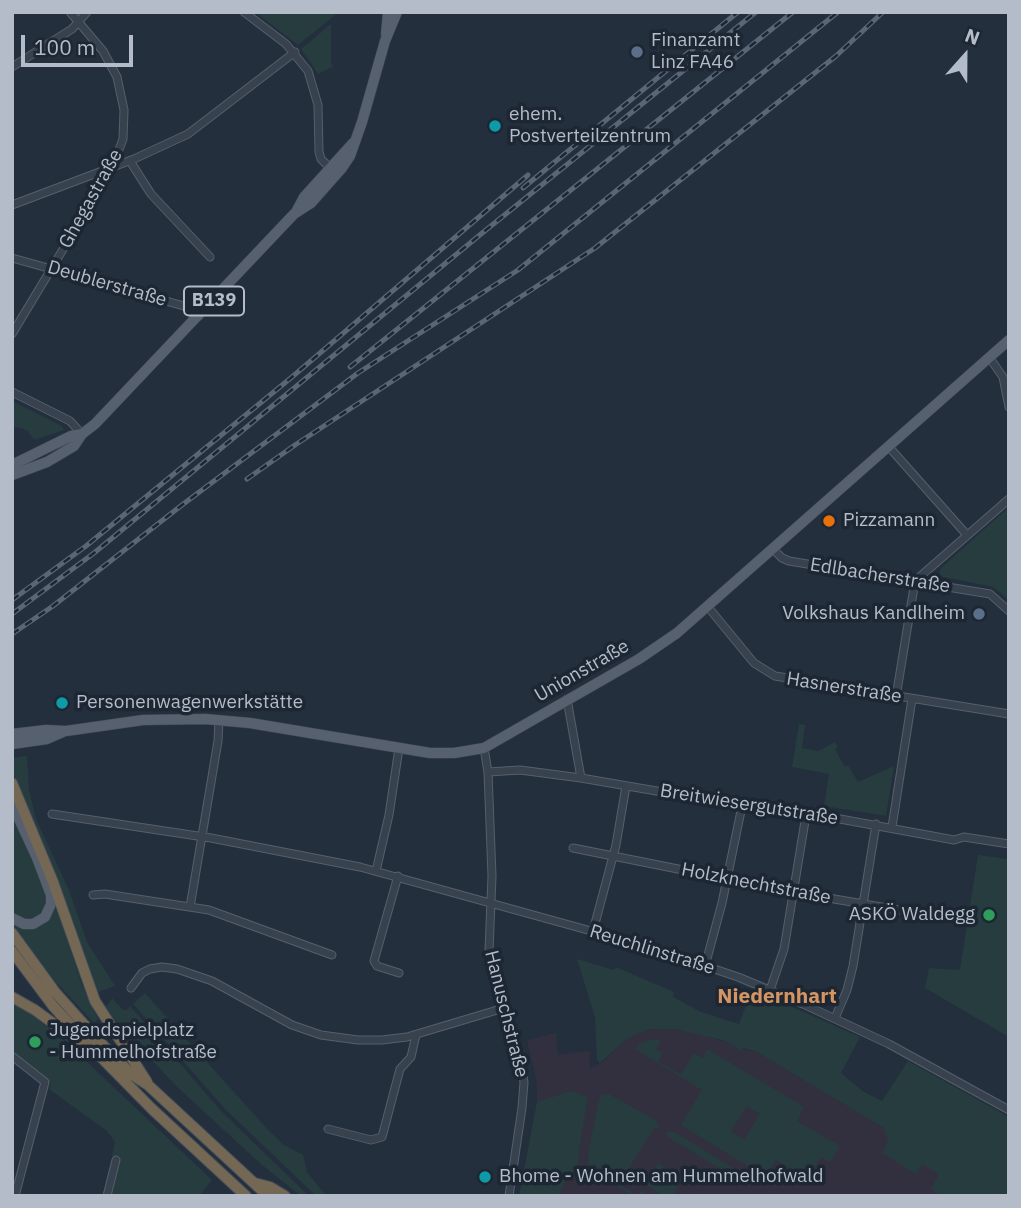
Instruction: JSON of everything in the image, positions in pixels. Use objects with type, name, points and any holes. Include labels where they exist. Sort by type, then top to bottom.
[{"type":"highway","points":[[12,783],[53,882],[95,1001],[148,1085]]},
{"type":"highway","points":[[12,933],[78,1018],[131,1074],[148,1085],[268,1196]]},
{"type":"highway","points":[[12,951],[53,1006],[107,1064],[246,1196]]},
{"type":"highway","points":[[12,997],[52,1022],[107,1064]]},
{"type":"highway","points":[[252,1182],[260,1196]]},
{"type":"highway","points":[[252,1182],[270,1187],[285,1196]]},
{"type":"main road","name":"B139","points":[[385,41],[387,12]]},
{"type":"main road","name":"B139","points":[[294,214],[311,203],[342,168],[356,140],[385,41],[397,12]]},
{"type":"main road","name":"B139","points":[[12,474],[39,466],[74,446],[82,433],[99,420],[200,316],[294,214],[304,197],[356,140]]},
{"type":"main road","name":"Unionstraße","points":[[12,734],[46,730],[66,731],[144,720],[219,720],[445,754],[484,748],[650,651],[708,607],[1009,340]]},
{"type":"main road","name":"B139","points":[[12,465],[82,433]]},
{"type":"main road","name":"Unionstraße","points":[[12,744],[47,738],[66,731]]},
{"type":"main road","points":[[12,804],[48,886],[51,904],[45,917],[33,924],[24,924],[12,918]]},
{"type":"street","name":"Ghegastraße","points":[[12,334],[112,168],[119,153],[124,130],[122,95],[111,65],[70,12]]},
{"type":"street","points":[[12,67],[79,22],[87,12]]},
{"type":"street","points":[[244,12],[295,52],[312,80],[318,105],[319,152],[321,159],[330,168]]},
{"type":"street","points":[[13,202],[130,161],[192,131],[295,52]]},
{"type":"street","points":[[130,161],[151,194],[210,257]]},
{"type":"street","name":"Deublerstraße","points":[[12,258],[191,308],[200,316]]},
{"type":"street","points":[[989,357],[1003,377],[1009,407]]},
{"type":"street","points":[[12,392],[71,421],[82,433]]},
{"type":"street","points":[[889,447],[967,535]]},
{"type":"street","points":[[896,697],[915,581],[1009,499]]},
{"type":"street","name":"Edlbacherstraße","points":[[774,550],[789,561],[990,594],[1009,611]]},
{"type":"street","name":"Hasnerstraße","points":[[708,607],[754,663],[772,676],[1009,714]]},
{"type":"street","points":[[567,699],[582,778]]},
{"type":"street","points":[[892,827],[912,699]]},
{"type":"street","points":[[190,907],[218,741],[219,720]]},
{"type":"street","points":[[376,870],[389,815],[399,748]]},
{"type":"street","name":"Hanuschstraße","points":[[484,748],[488,772],[491,903],[489,951],[519,1055],[524,1090],[509,1196]]},
{"type":"street","name":"Breitwiesergutstraße","points":[[488,772],[520,770],[582,778],[742,806],[876,824],[952,839],[964,837],[1009,844]]},
{"type":"street","points":[[593,931],[614,856],[626,786]]},
{"type":"street","points":[[705,966],[728,878],[742,806]]},
{"type":"street","name":"Reuchlinstraße","points":[[52,814],[288,851],[376,870],[593,931],[705,966],[770,990],[835,1018],[1009,1110]]},
{"type":"street","points":[[770,990],[782,956],[806,815]]},
{"type":"street","points":[[835,1018],[849,982],[876,824]]},
{"type":"street","name":"Holzknechtstraße","points":[[573,848],[793,892],[940,917]]},
{"type":"street","points":[[398,876],[374,961],[377,966],[400,973]]},
{"type":"street","points":[[93,895],[105,894],[226,915],[332,955]]},
{"type":"street","points":[[131,988],[147,971],[162,967],[177,969],[212,981],[272,1015],[321,1035],[358,1040],[416,1035],[504,1008]]},
{"type":"street","points":[[328,1129],[371,1140],[382,1138],[400,1069],[411,1057],[416,1035]]},
{"type":"street","points":[[12,1056],[45,1083],[15,1196]]},
{"type":"street","points":[[107,1196],[116,1160]]},
{"type":"shaded area","points":[[656,1029],[702,1034],[755,1051],[999,1196],[520,1196],[537,1102],[537,1084],[527,1040],[556,1033],[558,1055],[590,1051],[589,1069],[604,1061],[628,1038],[642,1031]]},
{"type":"green space","points":[[255,12],[339,12],[298,45]]},
{"type":"green space","points":[[331,24],[331,64],[334,66],[318,74],[301,49]]},
{"type":"green space","points":[[12,401],[62,426],[64,430],[34,440],[28,431],[12,427]]},
{"type":"green space","points":[[1009,507],[1009,600],[993,587],[939,576],[940,569]]},
{"type":"green space","points":[[799,724],[805,725],[802,748],[818,751],[835,742],[838,747],[835,749],[845,767],[848,765],[858,782],[894,766],[886,816],[824,806],[829,774],[792,767]]},
{"type":"green space","points":[[27,756],[29,790],[36,819],[69,890],[87,942],[115,986],[98,992],[56,874],[12,770],[12,758]]},
{"type":"green space","points":[[12,813],[45,888],[48,903],[44,911],[31,919],[12,913]]},
{"type":"green space","points":[[978,855],[1009,859],[1009,1037],[925,988],[929,968],[960,970]]},
{"type":"green space","points":[[56,907],[82,985],[98,1019],[94,1023],[42,967],[12,925],[32,928],[39,926],[51,916]]},
{"type":"green space","points":[[577,959],[614,970],[616,967],[674,992],[673,997],[701,1012],[739,1024],[752,989],[860,1037],[841,1073],[864,1092],[882,1101],[908,1061],[1009,1117],[1009,1196],[942,1196],[931,1189],[939,1174],[922,1164],[916,1174],[882,1153],[888,1141],[884,1128],[755,1051],[743,1048],[741,1050],[722,1040],[675,1029],[649,1029],[628,1038],[600,1063],[597,1060],[595,1017]]},
{"type":"green space","points":[[145,993],[269,1131],[284,1145],[303,1155],[307,1172],[326,1196],[316,1196],[225,1109],[133,1004]]},
{"type":"green space","points":[[112,998],[123,1010],[130,1006],[221,1111],[309,1196],[301,1196],[262,1165],[175,1085],[110,1015],[106,1007]]},
{"type":"green space","points":[[12,1003],[34,1016],[68,1044],[212,1180],[199,1196],[112,1196],[120,1159],[112,1156],[115,1142],[107,1131],[49,1089],[51,1082],[12,1050]]},
{"type":"green space","points":[[661,1040],[656,1049],[663,1053],[658,1061],[681,1075],[694,1053],[703,1058],[707,1049],[804,1107],[797,1121],[840,1146],[830,1162],[821,1157],[812,1171],[821,1177],[817,1184],[776,1160],[767,1173],[761,1174],[681,1125],[702,1090],[635,1049],[641,1043]],"holes":[[[746,1106],[760,1114],[744,1140],[731,1131]]]},
{"type":"green space","points":[[571,1091],[587,1097],[578,1167],[565,1182],[558,1196],[519,1196],[537,1102]]},
{"type":"green space","points":[[609,1094],[655,1120],[659,1126],[658,1129],[654,1128],[619,1184],[638,1196],[602,1176],[589,1164],[588,1154],[599,1100],[601,1095]]},
{"type":"green space","points":[[667,1132],[674,1132],[743,1174],[746,1181],[739,1180],[670,1138]]},
{"type":"green space","points":[[658,1163],[683,1177],[672,1196],[664,1196],[645,1184]]},
{"type":"railway","points":[[523,188],[738,12]]},
{"type":"railway","points":[[12,614],[94,553],[481,234],[756,12]]},
{"type":"railway","points":[[350,367],[793,12]]},
{"type":"railway","points":[[12,634],[53,606],[358,373],[518,270],[838,12]]},
{"type":"railway","points":[[247,479],[595,248],[836,56],[883,12]]},
{"type":"railway","points":[[12,600],[86,546],[292,377],[528,175]]},
{"type":"place","name":"Finanzamt Linz FA46","points":[[637,52]]},
{"type":"place","name":"ehem. Postverteilzentrum","points":[[495,126]]},
{"type":"place","name":"Pizzamann","points":[[829,521]]},
{"type":"place","name":"Volkshaus Kandlheim","points":[[979,614]]},
{"type":"place","name":"Personenwagenwerkstätte","points":[[62,703]]},
{"type":"place","name":"ASKÖ Waldegg","points":[[989,915]]},
{"type":"place","name":"Jugendspielplatz - Hummelhofstraße","points":[[35,1042]]},
{"type":"place","name":"Bhome - Wohnen am Hummelhofwald","points":[[485,1177]]},
{"type":"district","name":"Niedernhart","points":[[777,997]]}]
